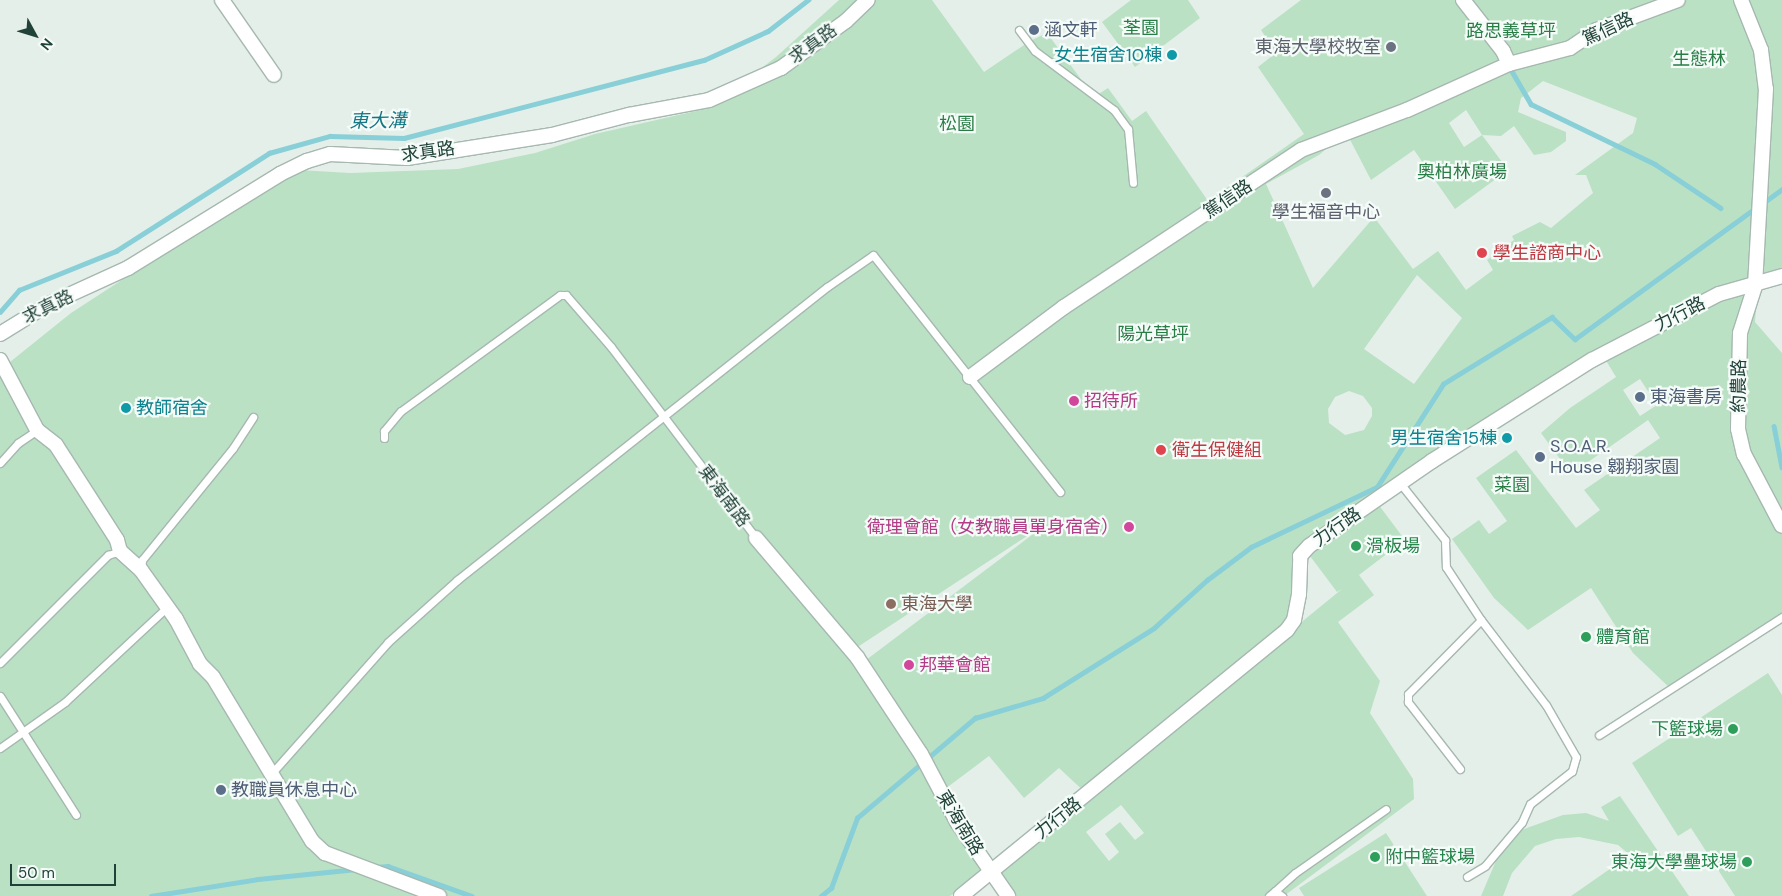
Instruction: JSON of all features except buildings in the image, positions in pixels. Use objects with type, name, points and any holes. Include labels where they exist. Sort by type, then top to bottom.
[{"type":"street","points":[[222,0],[274,75]]},
{"type":"street","name":"求真路","points":[[0,334],[47,305],[128,268],[280,174],[307,161],[330,154],[407,158],[552,135],[629,115],[709,100],[781,68],[846,21],[868,0]]},
{"type":"street","points":[[1463,0],[1503,51],[1505,66]]},
{"type":"street","name":"篤信路","points":[[970,377],[1064,307],[1301,150],[1407,110],[1505,66],[1570,48],[1597,30],[1678,0]]},
{"type":"street","name":"約農路","points":[[1741,0],[1761,50],[1766,75],[1755,286],[1740,333],[1738,429],[1744,454],[1782,526]]},
{"type":"street","name":"力行路","points":[[961,896],[1288,630],[1299,594],[1300,556],[1400,482],[1592,360],[1719,294],[1755,286],[1782,276]]},
{"type":"street","points":[[0,360],[37,430],[56,444],[117,540],[120,551],[141,570],[166,608],[176,619],[200,664],[213,677],[296,819],[312,841],[326,853],[439,896]]},
{"type":"street","name":"東海南路","points":[[756,538],[857,657],[921,754],[941,792],[1008,896]]},
{"type":"lane","points":[[1019,30],[1035,51],[1114,110],[1128,129],[1134,183]]},
{"type":"lane","points":[[271,774],[388,642],[564,493],[664,417],[827,287],[872,255],[1060,492]]},
{"type":"lane","name":"東海南路","points":[[384,438],[384,431],[401,411],[560,295],[566,295],[582,312],[756,538]]},
{"type":"lane","points":[[141,570],[142,560],[234,448],[253,417]]},
{"type":"lane","points":[[0,463],[18,443],[37,430]]},
{"type":"lane","points":[[1400,482],[1445,540],[1446,567],[1481,620],[1546,705],[1576,757],[1572,771],[1530,804],[1522,822],[1485,866],[1467,878]]},
{"type":"lane","points":[[0,664],[108,555],[120,551]]},
{"type":"lane","points":[[0,748],[24,729],[65,702],[166,608]]},
{"type":"lane","points":[[1599,734],[1782,617]]},
{"type":"lane","points":[[1460,769],[1408,702],[1408,694],[1481,620]]},
{"type":"lane","points":[[0,696],[24,729],[76,815]]},
{"type":"lane","points":[[1272,894],[1295,873],[1386,809]]},
{"type":"lane","points":[[1272,894],[1282,896]]},
{"type":"green space","name":"東海大學","points":[[839,0],[932,0],[984,72],[1030,41],[1047,33],[1094,97],[1108,88],[1132,121],[1146,111],[1208,201],[1304,134],[1258,67],[1276,53],[1261,30],[1301,0],[1782,0],[1782,274],[1758,285],[1755,322],[1782,353],[1782,617],[1672,690],[1633,653],[1591,588],[1528,630],[1494,598],[1452,539],[1479,520],[1489,534],[1507,521],[1476,478],[1516,450],[1576,528],[1600,510],[1584,490],[1660,438],[1648,420],[1571,474],[1541,433],[1570,408],[1616,377],[1602,354],[1375,500],[1405,540],[1359,575],[1374,595],[1338,622],[1380,681],[1370,713],[1413,779],[1414,799],[1284,896],[1010,896],[991,872],[950,896],[0,896],[0,370],[71,313],[242,202],[299,170],[350,173],[458,169],[535,153],[595,134],[709,108],[776,57]],"holes":[[[1543,81],[1637,118],[1633,133],[1575,175],[1586,175],[1593,193],[1551,228],[1540,222],[1512,236],[1514,240],[1487,260],[1493,270],[1466,290],[1438,251],[1413,269],[1374,217],[1313,288],[1266,184],[1319,155],[1346,132],[1371,180],[1414,150],[1455,209],[1508,170],[1482,135],[1501,136],[1514,126],[1534,155],[1551,152],[1566,141],[1566,132],[1518,112],[1521,98]],[[1466,110],[1482,135],[1464,147],[1449,123]],[[1417,275],[1462,318],[1414,384],[1364,349]],[[1640,379],[1657,405],[1640,416],[1623,390]],[[1349,391],[1363,396],[1372,408],[1372,416],[1364,430],[1345,435],[1329,423],[1328,409],[1335,397]],[[1053,519],[866,660],[856,648]],[[1307,552],[1337,592],[1342,589],[1255,660],[1281,636]],[[989,756],[1024,798],[1059,768],[1089,796],[991,871],[941,792]],[[1121,805],[1144,833],[1135,840],[1120,822],[1105,834],[1119,852],[1109,861],[1086,832]]]},
{"type":"green space","name":"荃園","points":[[1131,0],[1188,0],[1200,18],[1135,67],[1102,22]]},
{"type":"green space","name":"下籃球場","points":[[1768,673],[1782,695],[1782,896],[1735,896],[1691,828],[1678,836],[1632,763]]},
{"type":"green space","points":[[1620,796],[1689,896],[1571,896],[1630,855],[1618,845],[1579,837],[1556,839],[1535,846],[1512,873],[1503,896],[1481,896],[1498,856],[1521,830],[1563,815],[1586,813],[1609,821],[1601,807]]},
{"type":"green space","name":"附中籃球場","points":[[1386,833],[1427,896],[1304,896],[1299,888]]},
{"type":"waterway","name":"東大溝","points":[[0,312],[19,290],[116,251],[269,153],[330,136],[404,138],[704,60],[768,31],[808,0]]},
{"type":"waterway","points":[[1509,66],[1531,104],[1655,164],[1721,208]]},
{"type":"waterway","points":[[1763,203],[1782,189]]},
{"type":"waterway","points":[[821,896],[831,888],[857,818],[975,718],[1043,698],[1154,628],[1207,580],[1251,547],[1377,487],[1443,384],[1552,317],[1575,339],[1757,207]]},
{"type":"waterway","points":[[1774,426],[1782,467]]},
{"type":"waterway","points":[[376,867],[388,866],[472,896]]},
{"type":"waterway","points":[[151,896],[258,879],[356,869]]},
{"type":"place","name":"涵文軒","points":[[1034,30]]},
{"type":"place","name":"東海大學校牧室","points":[[1391,47]]},
{"type":"place","name":"女生宿舍10棟","points":[[1172,55]]},
{"type":"place","name":"學生福音中心","points":[[1326,193]]},
{"type":"place","name":"學生諮商中心","points":[[1482,253]]},
{"type":"place","name":"東海書房","points":[[1640,397]]},
{"type":"place","name":"招待所","points":[[1074,401]]},
{"type":"place","name":"教師宿舍","points":[[126,408]]},
{"type":"place","name":"男生宿舍15棟","points":[[1507,438]]},
{"type":"place","name":"衛生保健組","points":[[1161,450]]},
{"type":"place","name":"S.O.A.R. House 翱翔家園","points":[[1540,457]]},
{"type":"place","name":"衛理會館（女教職員單身宿舍）","points":[[1129,527]]},
{"type":"place","name":"滑板場","points":[[1356,546]]},
{"type":"place","name":"東海大學","points":[[891,604]]},
{"type":"place","name":"體育館","points":[[1586,637]]},
{"type":"place","name":"邦華會館","points":[[909,665]]},
{"type":"place","name":"下籃球場","points":[[1733,729]]},
{"type":"place","name":"教職員休息中心","points":[[221,790]]},
{"type":"place","name":"附中籃球場","points":[[1375,857]]},
{"type":"place","name":"東海大學壘球場","points":[[1747,862]]},
{"type":"park label","name":"路思義草坪","points":[[1511,31]]},
{"type":"park label","name":"生態林","points":[[1699,59]]},
{"type":"park label","name":"松園","points":[[957,124]]},
{"type":"park label","name":"奧柏林廣場","points":[[1462,172]]},
{"type":"park label","name":"陽光草坪","points":[[1153,334]]},
{"type":"park label","name":"菜園","points":[[1512,485]]}]
